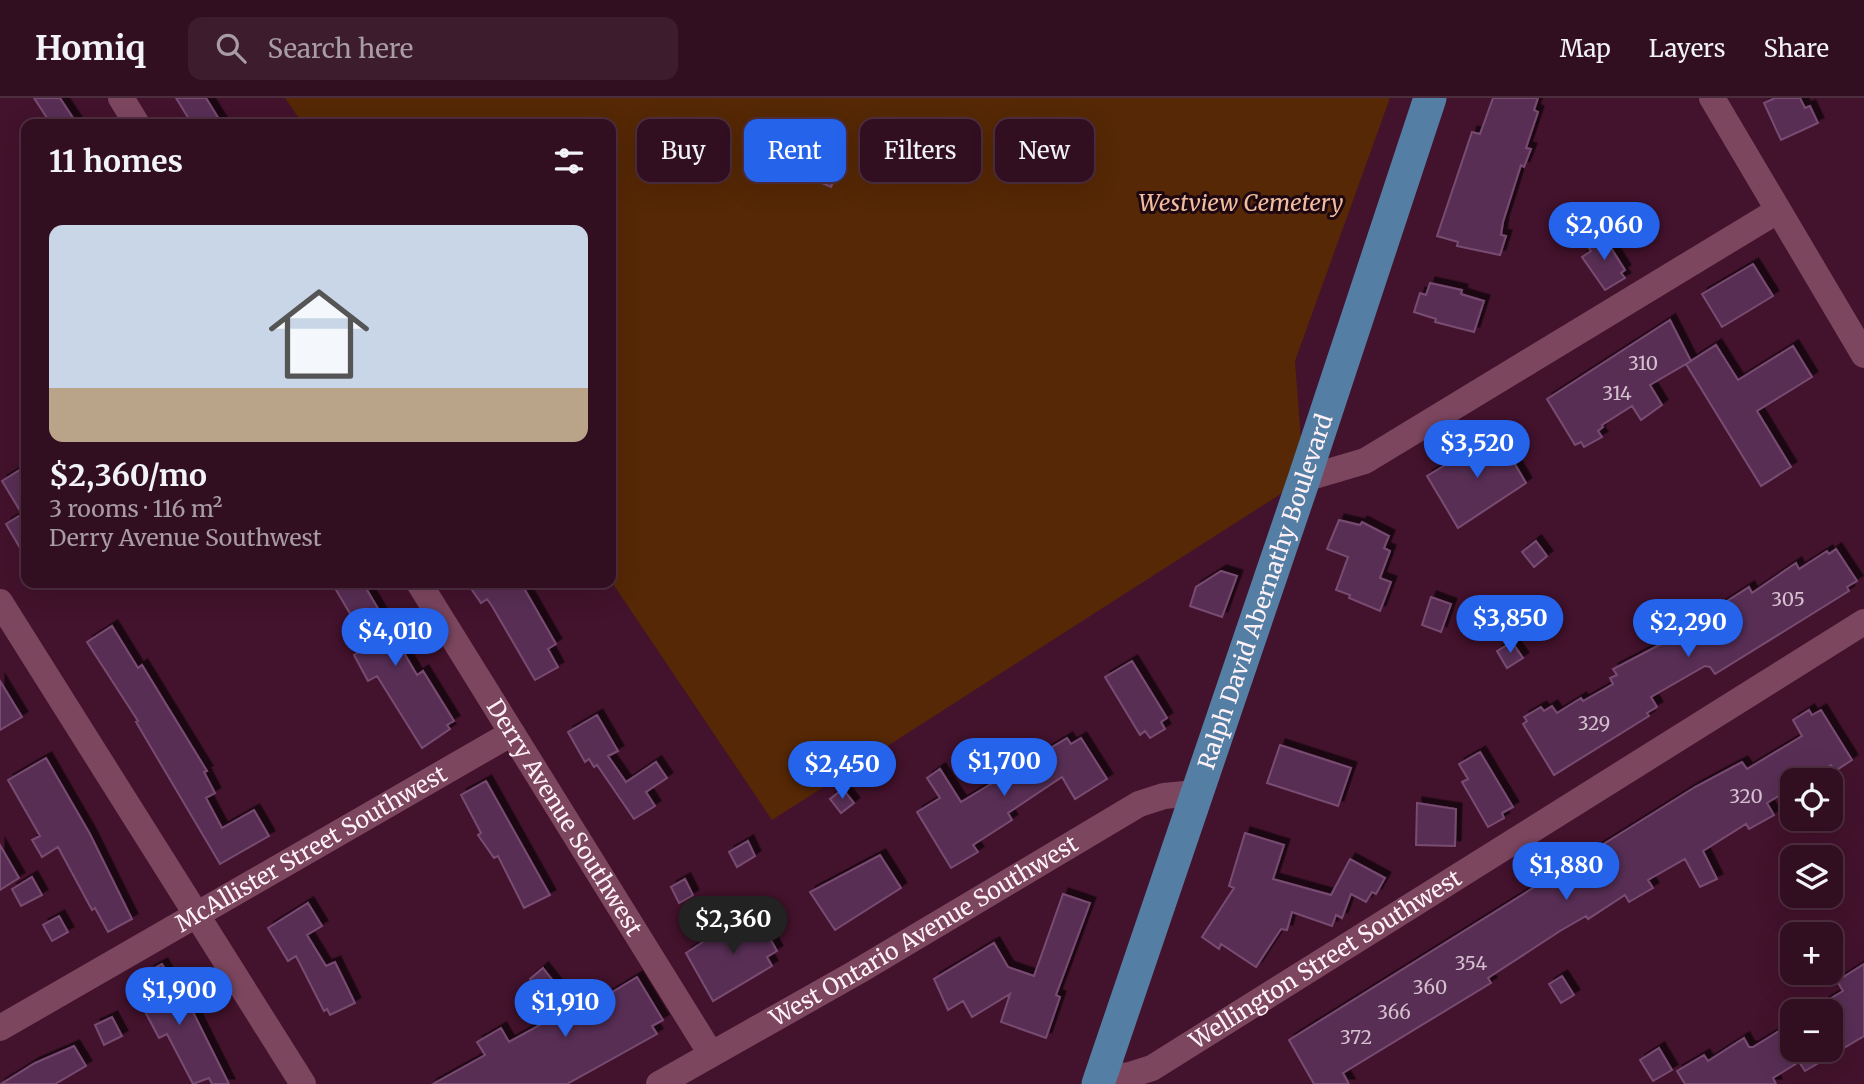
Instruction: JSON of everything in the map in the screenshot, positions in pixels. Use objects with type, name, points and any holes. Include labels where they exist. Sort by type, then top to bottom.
[{"type":"main road","name":"Ralph David Abernathy Boulevard","points":[[1100,1079],[1430,98]]},
{"type":"street","points":[[121,98],[134,119]]},
{"type":"street","points":[[1712,98],[1864,355]]},
{"type":"street","points":[[1304,479],[1365,461],[1777,211]]},
{"type":"street","name":"Derry Avenue Southwest","points":[[422,588],[711,1054]]},
{"type":"street","points":[[0,602],[303,1084]]},
{"type":"street","name":"Wellington Street Southwest","points":[[1100,1079],[1127,1076],[1152,1068],[1864,622]]},
{"type":"street","name":"McAllister Street Southwest","points":[[0,1028],[512,733]]},
{"type":"street","name":"West Ontario Avenue Southwest","points":[[659,1084],[1139,804],[1164,796],[1195,793]]},
{"type":"green space","name":"Westview Cemetery","points":[[285,98],[1390,98],[1295,361],[1304,479],[772,820],[616,588],[616,119],[300,119]]},
{"type":"building","points":[[34,98],[60,98],[74,119],[48,119]]},
{"type":"building","points":[[176,98],[206,98],[219,119],[189,119]]},
{"type":"building","points":[[1493,98],[1538,98],[1534,110],[1538,112],[1526,148],[1531,149],[1524,167],[1521,165],[1503,222],[1501,235],[1506,236],[1500,255],[1457,246],[1458,242],[1437,236],[1472,132],[1480,134]]},
{"type":"building","points":[[1775,98],[1800,98],[1805,108],[1810,106],[1818,123],[1781,140],[1764,103]]},
{"type":"building","points":[[820,182],[833,182],[831,187]]},
{"type":"building","points":[[1601,232],[1625,270],[1621,273],[1625,278],[1605,290],[1582,257],[1591,251],[1585,242]]},
{"type":"building","points":[[1753,264],[1773,296],[1722,327],[1702,294]]},
{"type":"building","points":[[1430,283],[1462,290],[1461,294],[1484,301],[1474,332],[1435,322],[1436,319],[1414,312],[1420,293],[1426,295]]},
{"type":"building","points":[[1670,320],[1691,361],[1650,385],[1662,405],[1641,420],[1632,406],[1602,425],[1598,431],[1602,437],[1584,447],[1581,442],[1575,445],[1547,399]]},
{"type":"building","points":[[1716,345],[1738,380],[1793,346],[1812,377],[1757,411],[1791,467],[1761,486],[1686,364]]},
{"type":"building","points":[[1485,436],[1489,443],[1499,437],[1526,483],[1458,528],[1427,476],[1470,450],[1468,446]]},
{"type":"building","points":[[21,469],[21,512],[2,481]]},
{"type":"building","points":[[21,515],[21,550],[6,524]]},
{"type":"building","points":[[1339,520],[1360,525],[1362,522],[1389,536],[1384,548],[1390,551],[1380,578],[1391,582],[1380,611],[1336,590],[1348,557],[1327,549]]},
{"type":"building","points":[[1536,541],[1547,556],[1534,567],[1522,552]]},
{"type":"building","points":[[1836,549],[1857,581],[1847,587],[1849,591],[1715,674],[1710,667],[1705,666],[1651,697],[1657,707],[1647,713],[1649,716],[1554,775],[1523,724],[1527,721],[1524,717],[1541,707],[1544,711],[1552,706],[1557,713],[1581,698],[1583,701],[1613,684],[1610,678],[1617,675],[1613,669],[1665,642],[1663,638],[1693,619],[1698,627],[1725,610],[1721,605],[1749,587],[1752,593],[1796,563],[1799,569],[1827,551],[1829,554]]},
{"type":"building","points":[[1221,571],[1237,576],[1222,617],[1190,606],[1196,587]]},
{"type":"building","points":[[335,588],[366,588],[417,675],[423,671],[454,721],[447,725],[450,729],[422,748],[377,676],[368,681],[354,655],[369,646]]},
{"type":"building","points":[[524,588],[556,644],[548,649],[558,667],[535,680],[492,606],[487,599],[481,603],[472,590]]},
{"type":"building","points":[[1431,597],[1451,604],[1441,632],[1422,625]]},
{"type":"building","points":[[112,626],[138,668],[142,665],[207,771],[204,772],[215,793],[206,798],[222,828],[254,810],[269,836],[220,864],[136,722],[138,721],[87,642]]},
{"type":"building","points":[[1512,642],[1523,658],[1507,668],[1497,651]]},
{"type":"building","points":[[1132,661],[1167,718],[1161,722],[1165,729],[1150,738],[1145,731],[1140,735],[1105,677]]},
{"type":"building","points":[[0,681],[22,717],[0,730]]},
{"type":"building","points":[[1809,710],[1812,715],[1821,710],[1852,760],[1840,768],[1833,768],[1831,765],[1826,768],[1780,768],[1780,795],[1767,803],[1774,815],[1749,829],[1746,824],[1703,851],[1717,879],[1700,887],[1685,859],[1648,880],[1653,888],[1629,902],[1625,895],[1588,919],[1586,916],[1560,931],[1488,978],[1491,983],[1343,1073],[1349,1084],[1314,1084],[1289,1040],[1695,787],[1742,762],[1747,769],[1802,736],[1793,720]]},
{"type":"building","points":[[597,715],[618,751],[608,756],[626,782],[656,762],[667,778],[646,792],[655,806],[634,819],[597,765],[594,767],[589,759],[585,762],[568,732]]},
{"type":"building","points":[[1067,738],[1071,744],[1081,738],[1107,779],[1075,799],[1062,777],[1008,813],[1012,820],[973,845],[978,852],[951,868],[917,812],[940,798],[927,778],[940,769],[961,802]]},
{"type":"building","points":[[1280,745],[1351,768],[1338,806],[1267,783]]},
{"type":"building","points":[[1480,752],[1513,807],[1502,813],[1504,818],[1488,827],[1462,782],[1468,779],[1459,764]]},
{"type":"building","points":[[46,758],[90,834],[132,919],[108,932],[95,908],[92,910],[58,847],[42,857],[32,840],[40,836],[8,780]]},
{"type":"building","points":[[486,781],[550,895],[524,908],[498,856],[494,858],[478,835],[481,833],[461,795]]},
{"type":"building","points":[[843,789],[854,803],[841,813],[830,799]]},
{"type":"building","points":[[1417,803],[1456,809],[1455,846],[1416,845]]},
{"type":"building","points":[[1245,833],[1284,845],[1273,879],[1331,895],[1350,859],[1385,878],[1376,894],[1372,892],[1366,902],[1351,894],[1342,918],[1336,915],[1332,926],[1292,912],[1287,930],[1281,929],[1256,967],[1221,944],[1219,949],[1202,937],[1234,888],[1229,886]]},
{"type":"building","points":[[748,841],[755,856],[737,867],[729,852]]},
{"type":"building","points":[[0,845],[19,878],[0,890]]},
{"type":"building","points":[[880,855],[901,888],[835,930],[810,892]]},
{"type":"building","points":[[32,877],[42,895],[21,906],[12,889]]},
{"type":"building","points":[[685,879],[693,895],[679,903],[671,887]]},
{"type":"building","points":[[1063,894],[1090,903],[1056,995],[1060,997],[1046,1038],[1001,1022],[1010,994],[972,1017],[963,1001],[948,1010],[934,979],[994,943],[1008,967],[1034,976]]},
{"type":"building","points":[[308,903],[322,926],[307,935],[326,966],[335,962],[355,1003],[330,1015],[327,1009],[324,1011],[296,956],[288,961],[268,928]]},
{"type":"building","points":[[755,912],[777,951],[767,957],[772,966],[713,1001],[686,953],[744,915],[745,917]]},
{"type":"building","points":[[59,916],[68,932],[52,941],[43,925]]},
{"type":"building","points":[[162,964],[185,1004],[190,1006],[229,1084],[212,1084],[209,1078],[193,1084],[167,1034],[159,1038],[133,989],[152,978],[149,971]]},
{"type":"building","points":[[1864,964],[1864,1036],[1843,1048],[1843,999],[1830,999],[1843,991],[1839,985],[1843,985],[1843,977]]},
{"type":"building","points":[[543,968],[570,1002],[584,994],[587,1000],[597,995],[599,1000],[637,977],[663,1020],[652,1026],[657,1034],[567,1084],[433,1084],[485,1055],[477,1042],[501,1028],[509,1042],[558,1015],[530,979]]},
{"type":"building","points":[[1562,976],[1574,995],[1561,1003],[1549,984]]},
{"type":"building","points":[[112,1017],[122,1036],[104,1045],[95,1025]]},
{"type":"building","points":[[1780,1030],[1780,1062],[1799,1062],[1773,1078],[1776,1084],[1685,1084],[1677,1071],[1704,1055],[1708,1061],[1744,1038],[1749,1047]]},
{"type":"building","points":[[74,1046],[86,1066],[55,1084],[1,1084],[35,1063]]},
{"type":"building","points":[[1659,1048],[1672,1070],[1653,1081],[1640,1060]]},
{"type":"building","points":[[1799,1062],[1820,1062],[1805,1071]]}]
